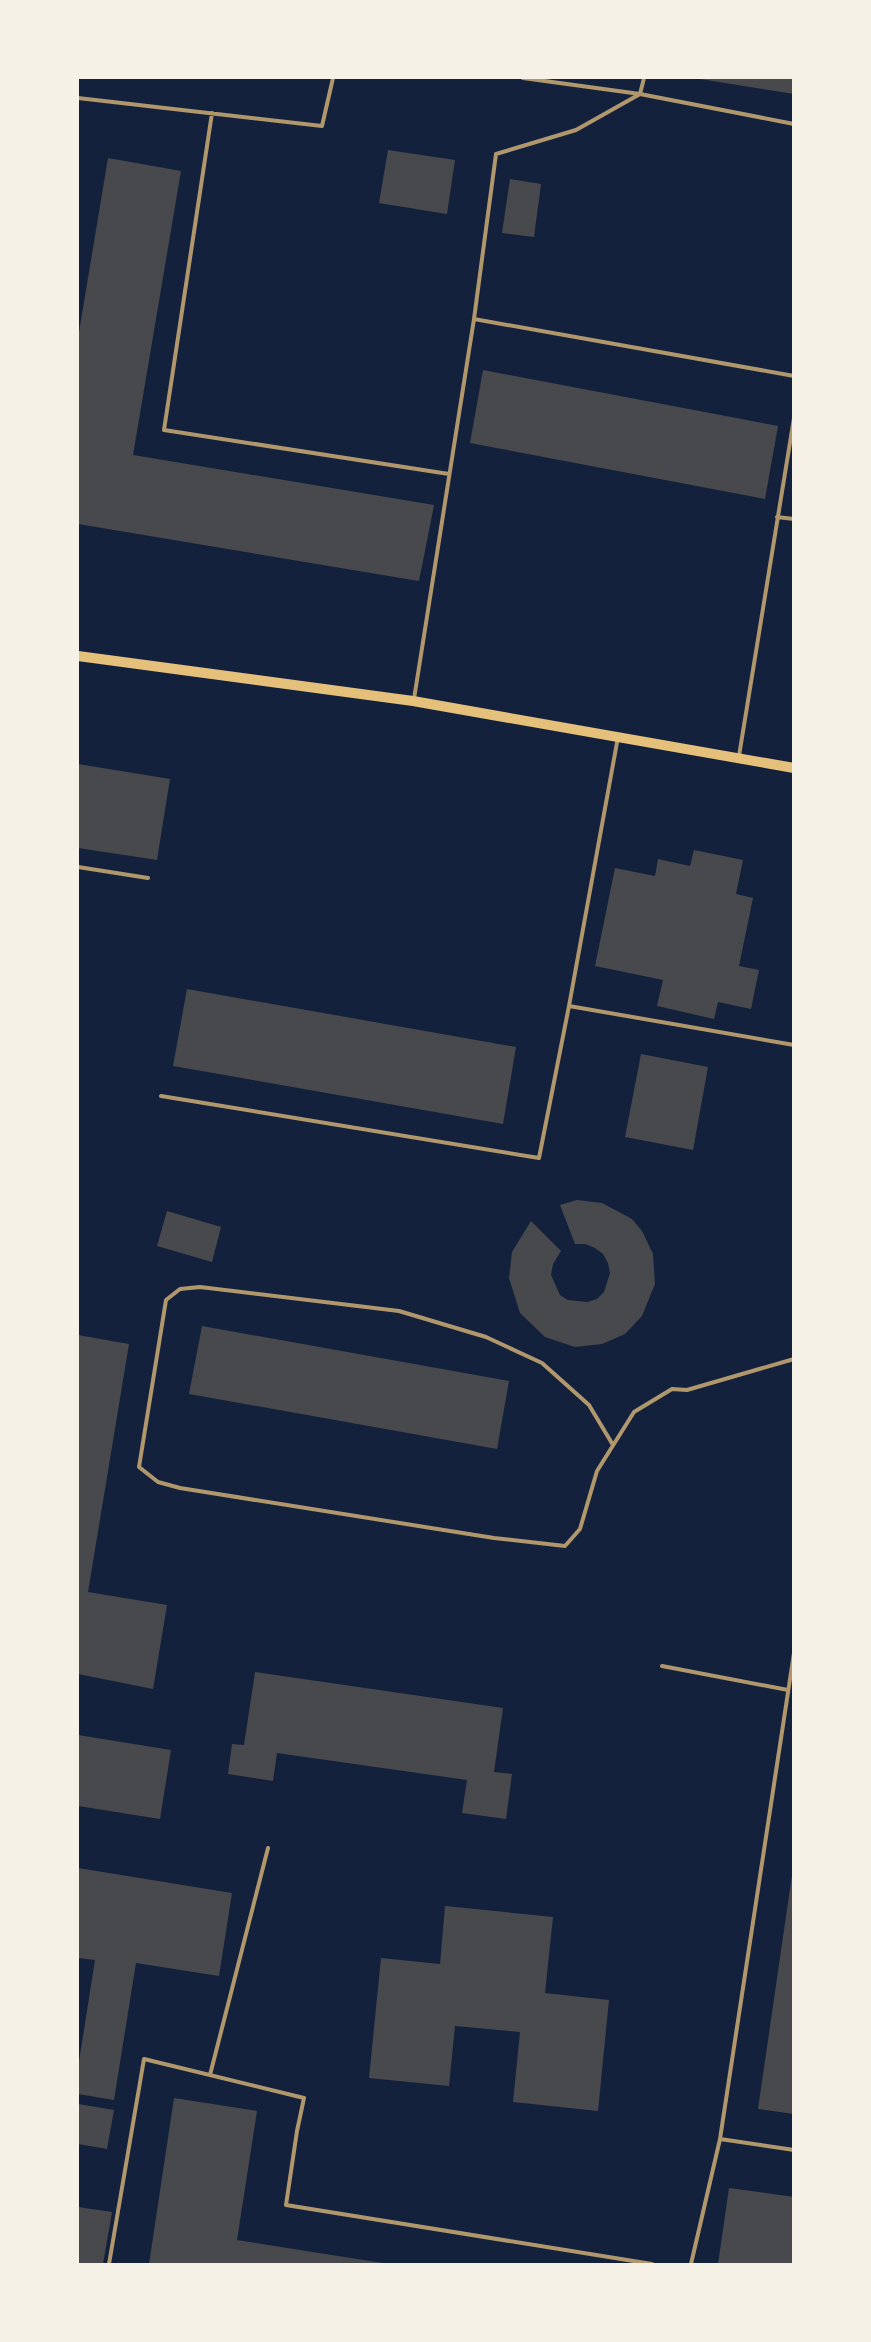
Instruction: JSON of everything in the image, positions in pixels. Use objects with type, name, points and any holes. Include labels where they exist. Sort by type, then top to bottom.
[{"type":"main road","points":[[78,656],[413,702],[794,768]]},
{"type":"lane","points":[[78,98],[322,126],[333,78]]},
{"type":"lane","points":[[523,78],[640,94],[794,124]]},
{"type":"lane","points":[[413,702],[474,319],[496,154],[576,130],[640,94],[644,78]]},
{"type":"lane","points":[[212,113],[164,430],[449,474]]},
{"type":"lane","points":[[474,319],[794,376]]},
{"type":"lane","points":[[738,758],[794,418]]},
{"type":"lane","points":[[778,517],[794,519]]},
{"type":"lane","points":[[161,1096],[539,1158],[618,737]]},
{"type":"lane","points":[[78,867],[148,878]]},
{"type":"lane","points":[[569,1006],[794,1044]]},
{"type":"lane","points":[[614,1445],[589,1405],[542,1363],[486,1338],[399,1311],[200,1286],[180,1289],[166,1300],[139,1467],[158,1482],[180,1488],[494,1538],[565,1546],[580,1529],[597,1471],[614,1445],[634,1412],[672,1389],[687,1390],[794,1359]]},
{"type":"lane","points":[[691,2264],[720,2139],[794,1653]]},
{"type":"lane","points":[[662,1666],[788,1690]]},
{"type":"lane","points":[[210,2075],[268,1848]]},
{"type":"lane","points":[[109,2264],[144,2059],[304,2098],[286,2205],[652,2264]]},
{"type":"lane","points":[[720,2139],[794,2150]]},
{"type":"building","points":[[794,78],[794,94],[700,79]]},
{"type":"building","points":[[388,150],[455,160],[447,214],[379,203]]},
{"type":"building","points":[[108,158],[181,171],[133,455],[434,505],[419,581],[78,524],[78,338]]},
{"type":"building","points":[[510,179],[541,184],[534,237],[502,233]]},
{"type":"building","points":[[483,370],[778,426],[765,499],[470,443]]},
{"type":"building","points":[[78,764],[170,779],[157,860],[78,848]]},
{"type":"building","points":[[694,850],[743,860],[736,894],[753,898],[739,966],[759,970],[751,1009],[718,1002],[714,1019],[657,1006],[663,980],[595,966],[615,868],[655,876],[658,859],[690,866]]},
{"type":"building","points":[[187,989],[516,1047],[503,1124],[173,1066]]},
{"type":"building","points":[[641,1054],[708,1067],[693,1150],[625,1137]]},
{"type":"building","points":[[577,1200],[602,1203],[632,1219],[642,1231],[653,1254],[655,1284],[642,1316],[625,1334],[602,1344],[575,1347],[545,1337],[520,1313],[509,1278],[512,1252],[531,1221],[561,1251],[553,1264],[551,1275],[560,1295],[568,1300],[587,1302],[597,1299],[604,1292],[610,1273],[608,1263],[603,1254],[595,1248],[585,1244],[575,1244],[560,1205]]},
{"type":"building","points":[[167,1211],[221,1227],[212,1262],[157,1246]]},
{"type":"building","points":[[202,1326],[509,1381],[497,1449],[189,1394]]},
{"type":"building","points":[[78,1335],[129,1344],[88,1592],[167,1605],[153,1689],[78,1674]]},
{"type":"building","points":[[255,1672],[503,1708],[494,1772],[512,1774],[506,1819],[462,1813],[467,1780],[277,1753],[273,1781],[228,1774],[232,1744],[244,1745]]},
{"type":"building","points":[[78,1735],[171,1750],[160,1819],[78,1806]]},
{"type":"building","points":[[78,1868],[232,1893],[219,1976],[136,1963],[114,2100],[78,2094],[78,2068],[95,1960],[78,1958]]},
{"type":"building","points":[[792,1875],[794,1875],[794,2114],[758,2109]]},
{"type":"building","points":[[445,1906],[553,1917],[545,1993],[609,2000],[598,2111],[513,2102],[520,2032],[455,2026],[449,2086],[369,2078],[381,1958],[440,1964]]},
{"type":"building","points":[[174,2098],[257,2111],[237,2240],[389,2264],[149,2264]]},
{"type":"building","points":[[78,2104],[114,2110],[107,2149],[78,2144]]},
{"type":"building","points":[[729,2188],[794,2197],[794,2264],[718,2264]]},
{"type":"building","points":[[78,2207],[112,2212],[103,2264],[78,2264]]}]
